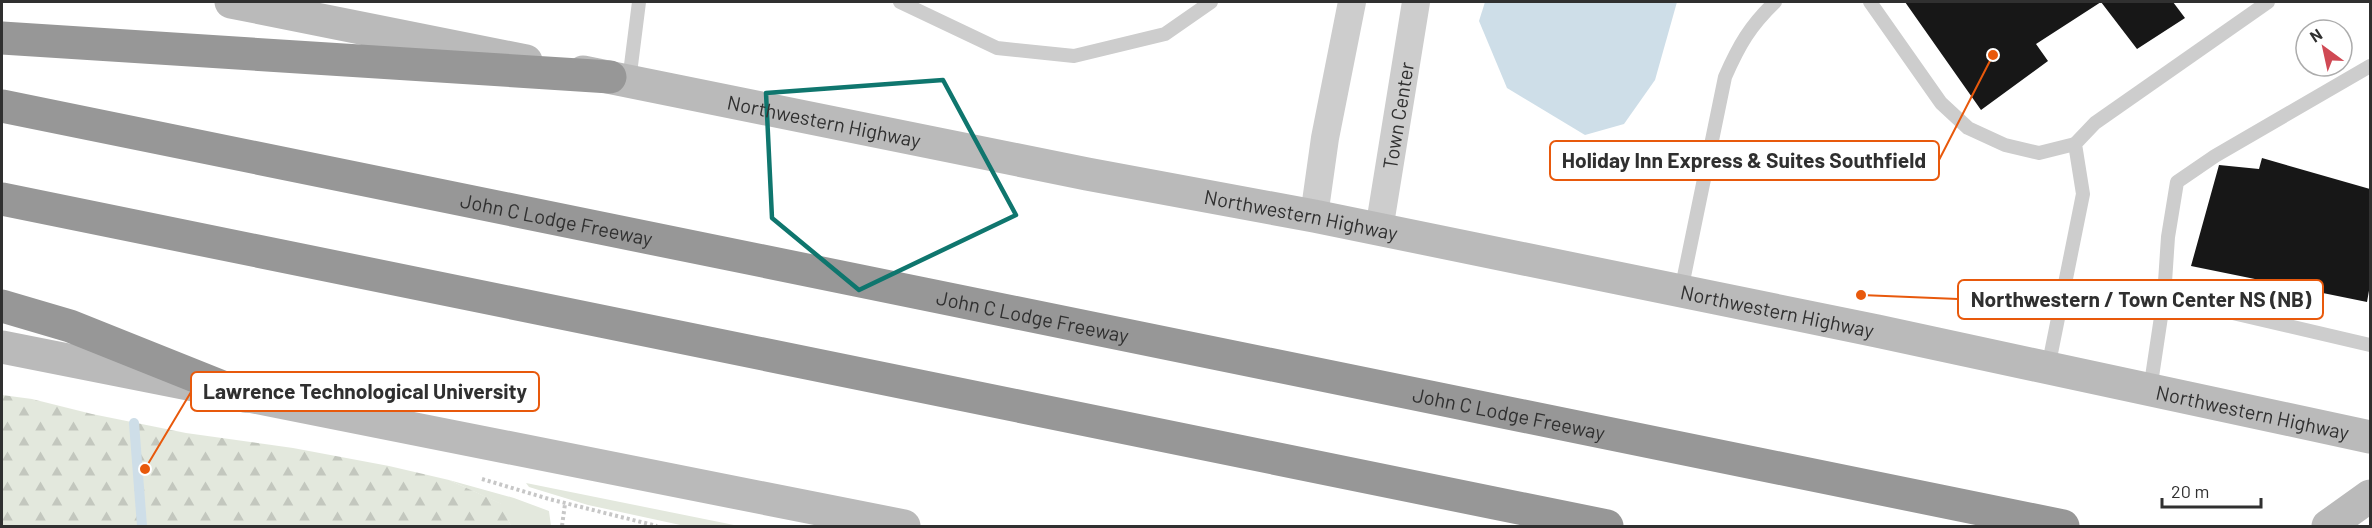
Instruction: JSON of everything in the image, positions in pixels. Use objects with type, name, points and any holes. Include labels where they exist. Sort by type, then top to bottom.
[{"type":"highway","points":[[2,38],[620,79]]},
{"type":"highway","name":"John C Lodge Freeway","points":[[2,106],[2063,526]]},
{"type":"highway","points":[[2,199],[1607,526]]},
{"type":"highway","points":[[2,306],[70,326],[245,396]]},
{"type":"main road","name":"Northwestern Highway","points":[[231,2],[1087,174],[1314,216],[1877,331],[2370,437]]},
{"type":"main road","points":[[2,347],[904,526]]},
{"type":"main road","points":[[2330,525],[2370,496]]},
{"type":"street","points":[[1314,216],[1325,138],[1352,2]]},
{"type":"street","name":"Town Center","points":[[1379,230],[1416,2]]},
{"type":"lane","points":[[620,79],[639,2]]},
{"type":"lane","points":[[900,2],[997,48],[1074,56],[1165,34],[1211,2]]},
{"type":"lane","points":[[1681,292],[1725,77],[1738,46],[1758,18],[1775,2]]},
{"type":"lane","points":[[1870,2],[1941,103],[1968,128],[2005,144],[2039,153],[2075,144],[2095,123],[2268,2]]},
{"type":"lane","points":[[2150,390],[2164,297],[2168,237],[2177,182],[2216,156],[2370,66]]},
{"type":"lane","points":[[2048,369],[2083,194],[2075,144]]},
{"type":"lane","points":[[2164,297],[2370,345]]},
{"type":"path","points":[[475,477],[565,504],[657,526]]},
{"type":"path","points":[[562,526],[565,504]]},
{"type":"highlighted area","points":[[943,80],[1016,215],[859,290],[772,218],[766,93]]},
{"type":"green space","points":[[2,395],[32,399],[186,433],[293,448],[449,480],[502,504],[511,526],[2,526]]},
{"type":"green space","points":[[449,480],[514,498],[549,511],[551,526],[511,526],[501,504]]},
{"type":"green space","points":[[526,483],[739,526],[685,526],[588,505],[529,487]]},
{"type":"shaded area","points":[[1485,2],[1677,2],[1655,80],[1624,124],[1585,135],[1507,88],[1479,21]]},
{"type":"building","points":[[1905,2],[2101,2],[2036,44],[2048,61],[1981,110]]},
{"type":"building","points":[[2101,2],[2173,2],[2185,18],[2137,49]]},
{"type":"building","points":[[2262,158],[2370,189],[2370,285],[2367,302],[2191,266],[2219,165],[2259,169]]},
{"type":"waterway","points":[[134,423],[142,526]]},
{"type":"place","name":"Holiday Inn Express & Suites Southfield","points":[[1993,55]]},
{"type":"place","name":"Northwestern / Town Center NS (NB)","points":[[1861,295]]},
{"type":"place","name":"Lawrence Technological University","points":[[145,469]]}]
